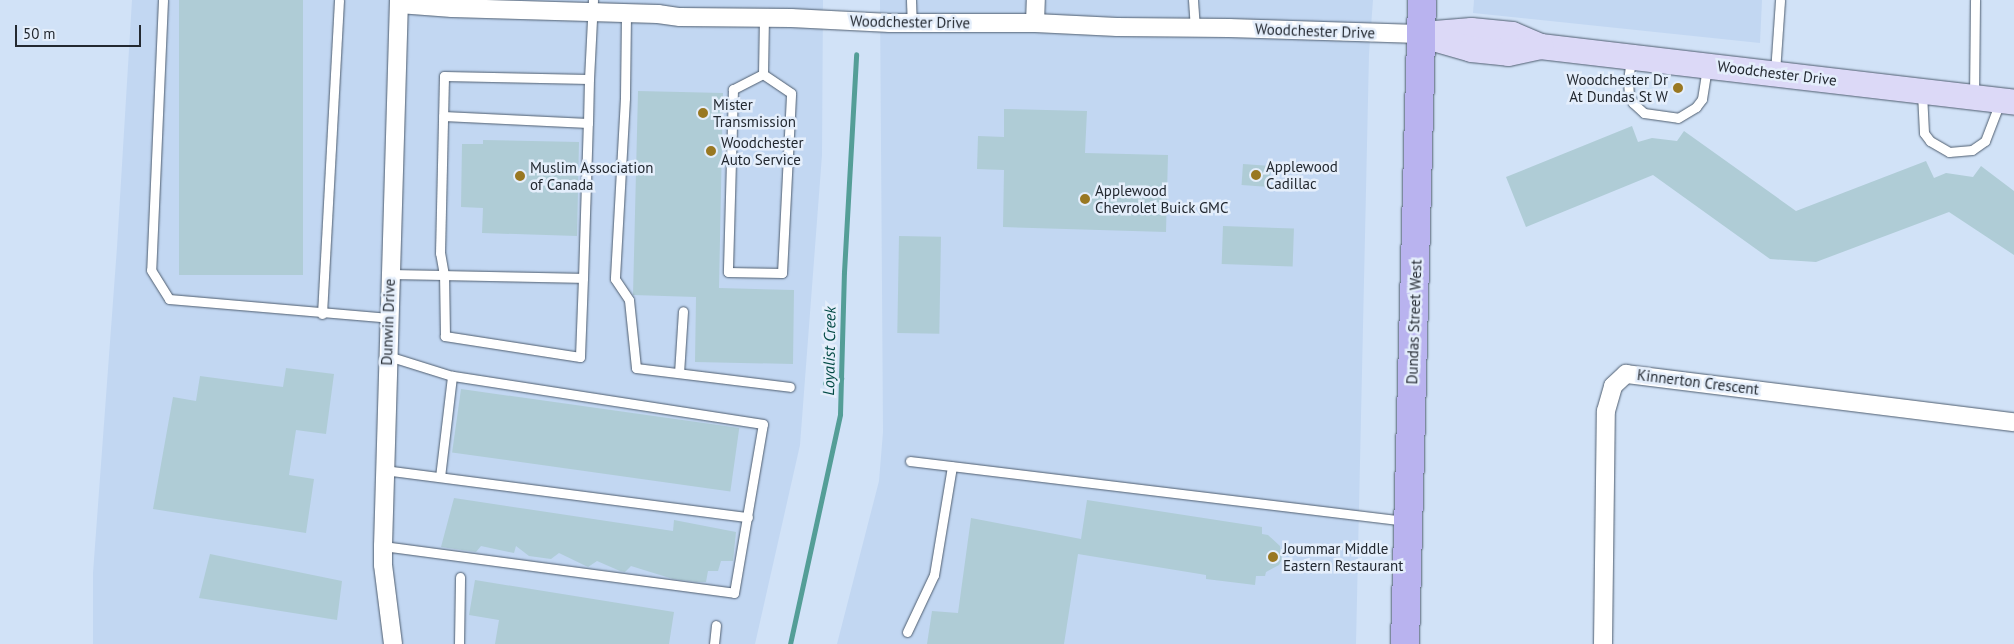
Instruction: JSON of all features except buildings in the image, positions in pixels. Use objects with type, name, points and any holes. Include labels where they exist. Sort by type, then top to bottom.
[{"type":"main road","name":"Dundas Street West","points":[[1405,644],[1422,0]]},
{"type":"street","points":[[1035,23],[1036,0]]},
{"type":"street","name":"Woodchester Drive","points":[[399,2],[452,8],[592,7],[626,14],[680,17],[912,23],[1035,23],[1117,27],[1422,34],[1479,30],[1512,34],[1540,46],[1707,64],[2007,101]]},
{"type":"street","name":"Dunwin Drive","points":[[393,644],[383,565],[383,546],[399,2]]},
{"type":"street","name":"Kinnerton Crescent","points":[[1602,644],[1606,410],[1613,386],[1626,374],[2014,422]]},
{"type":"lane","points":[[163,0],[151,270],[169,299],[322,314],[389,318]]},
{"type":"lane","points":[[322,314],[340,0]]},
{"type":"lane","points":[[911,0],[912,23]]},
{"type":"lane","points":[[1193,0],[1195,28]]},
{"type":"lane","points":[[1775,73],[1780,0]]},
{"type":"lane","points":[[1974,97],[1975,0]]},
{"type":"lane","points":[[589,78],[444,76],[440,252],[444,275],[445,336],[580,357],[592,7]]},
{"type":"lane","points":[[626,14],[625,98],[615,279],[629,300],[636,368],[790,387]]},
{"type":"lane","points":[[762,74],[764,18]]},
{"type":"lane","points":[[1631,56],[1628,81],[1629,96],[1633,103],[1644,113],[1678,118],[1696,107],[1702,99],[1707,64]]},
{"type":"lane","points":[[762,74],[791,93],[782,273],[728,272],[733,89],[762,74]]},
{"type":"lane","points":[[1922,91],[1924,132],[1930,142],[1949,152],[1972,150],[1985,141],[2007,101]]},
{"type":"lane","points":[[443,116],[588,123]]},
{"type":"lane","points":[[390,274],[584,278]]},
{"type":"lane","points":[[679,373],[683,311]]},
{"type":"lane","points":[[383,546],[734,593],[764,424],[452,376],[388,356]]},
{"type":"lane","points":[[440,477],[452,376]]},
{"type":"lane","points":[[910,461],[1408,522]]},
{"type":"lane","points":[[908,632],[934,575],[952,466]]},
{"type":"lane","points":[[384,470],[748,517]]},
{"type":"lane","points":[[459,644],[460,577]]},
{"type":"lane","points":[[714,644],[716,624]]},
{"type":"shaded area","points":[[132,0],[823,0],[822,155],[800,445],[755,644],[93,644],[93,573],[117,247]]},
{"type":"shaded area","points":[[880,0],[1373,0],[1369,54],[1356,644],[837,644],[879,481],[883,432]]},
{"type":"shaded area","points":[[1474,0],[1762,0],[1760,43],[1473,13]]},
{"type":"waterway","name":"Loyalist Creek","points":[[790,644],[840,414],[844,272],[856,54]]},
{"type":"waterway","points":[[825,383],[841,378]]},
{"type":"place","name":"Woodchester Dr At Dundas St W","points":[[1678,88]]},
{"type":"place","name":"Mister Transmission","points":[[703,113]]},
{"type":"place","name":"Woodchester Auto Service","points":[[711,151]]},
{"type":"place","name":"Applewood Cadillac","points":[[1256,175]]},
{"type":"place","name":"Muslim Association of Canada","points":[[520,176]]},
{"type":"place","name":"Applewood Chevrolet Buick GMC","points":[[1085,199]]},
{"type":"place","name":"Joummar Middle Eastern Restaurant","points":[[1273,557]]}]
